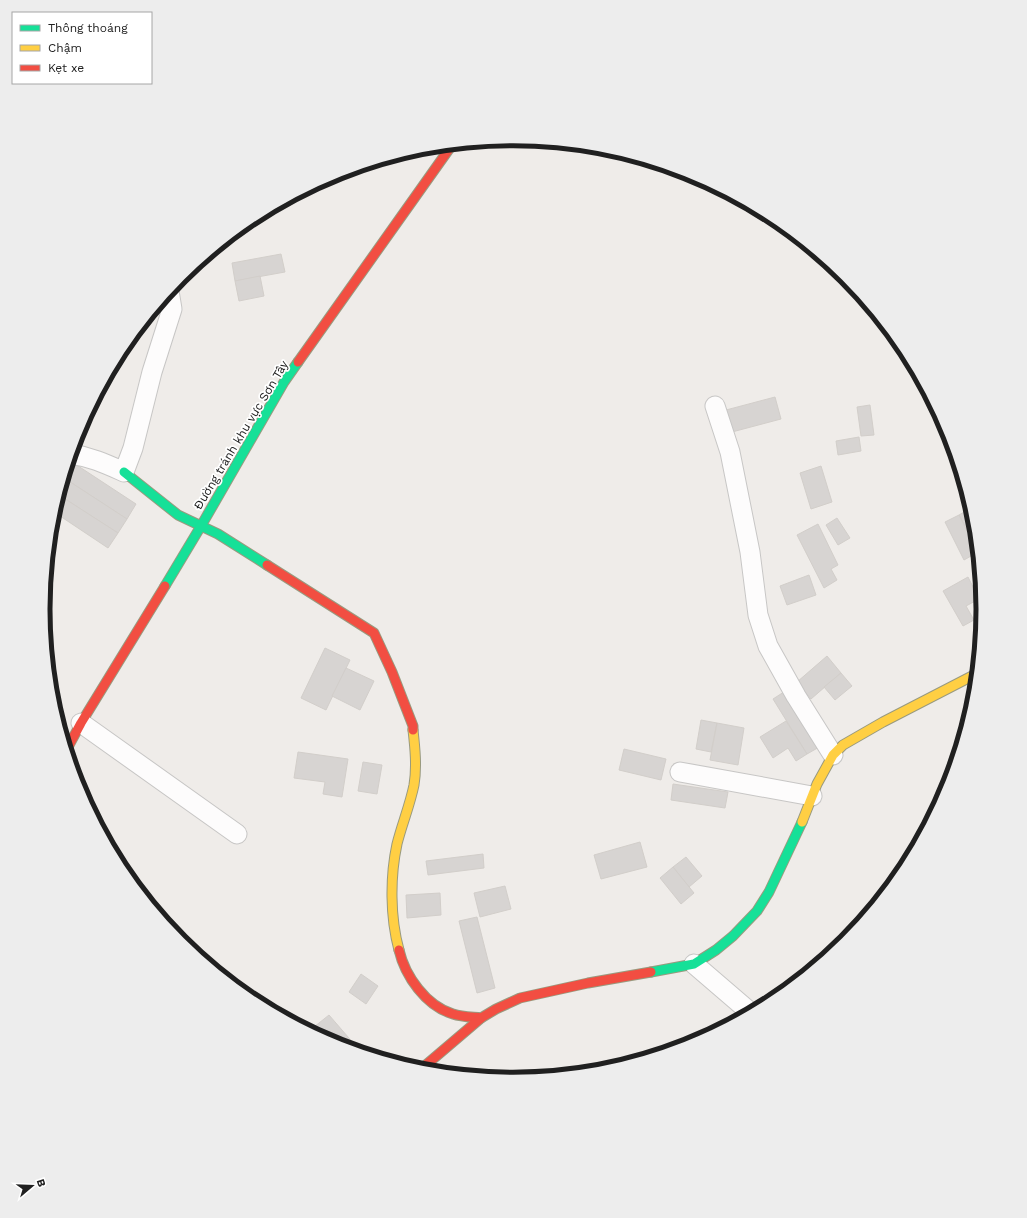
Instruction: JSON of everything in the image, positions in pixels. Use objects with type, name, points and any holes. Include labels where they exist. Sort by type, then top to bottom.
[{"type":"main road","name":"Đường tránh khu vực Sơn Tây","points":[[70,743],[201,526],[284,382],[448,150]]},
{"type":"main road","points":[[124,472],[178,515],[218,534],[374,633],[392,672],[412,726],[416,757],[414,784],[397,845],[392,886],[394,931],[400,959],[418,989],[431,1003],[453,1014],[481,1018]]},
{"type":"main road","points":[[426,1065],[481,1018],[520,998],[588,983],[694,964],[716,950],[757,911],[769,892],[817,784],[833,755],[843,745],[883,722],[972,676]]},
{"type":"street","points":[[77,455],[99,460],[124,472],[133,448],[152,372],[172,309],[170,298]]},
{"type":"street","points":[[715,406],[730,452],[750,552],[758,615],[768,646],[796,696],[833,755]]},
{"type":"street","points":[[81,723],[237,834]]},
{"type":"street","points":[[680,772],[812,796]]},
{"type":"street","points":[[694,964],[747,1009]]},
{"type":"building","points":[[281,254],[285,272],[235,281],[232,263]]},
{"type":"building","points":[[260,276],[264,296],[239,301],[235,281]]},
{"type":"building","points":[[775,397],[781,419],[732,432],[726,410]]},
{"type":"building","points":[[870,405],[874,435],[861,436],[857,407]]},
{"type":"building","points":[[859,437],[861,451],[838,455],[836,441]]},
{"type":"building","points":[[74,463],[136,504],[127,519],[69,481]]},
{"type":"building","points":[[821,466],[832,502],[811,509],[800,473]]},
{"type":"building","points":[[69,481],[127,519],[118,533],[64,498]]},
{"type":"building","points":[[64,498],[118,533],[108,548],[60,516]]},
{"type":"building","points":[[966,511],[971,539],[959,515]]},
{"type":"building","points":[[959,515],[971,539],[974,555],[964,560],[945,522]]},
{"type":"building","points":[[837,518],[850,538],[838,545],[826,525]]},
{"type":"building","points":[[818,524],[838,565],[831,569],[837,580],[824,588],[797,535]]},
{"type":"building","points":[[809,575],[816,595],[787,605],[780,586]]},
{"type":"building","points":[[968,577],[976,594],[977,600],[966,606],[974,620],[963,626],[943,591]]},
{"type":"building","points":[[325,648],[350,660],[326,710],[301,698]]},
{"type":"building","points":[[827,656],[841,673],[811,699],[797,682]]},
{"type":"building","points":[[346,668],[374,681],[360,710],[332,696]]},
{"type":"building","points":[[841,673],[852,686],[835,700],[824,687]]},
{"type":"building","points":[[787,690],[821,746],[807,754],[773,699]]},
{"type":"building","points":[[701,720],[717,723],[711,752],[696,749]]},
{"type":"building","points":[[786,721],[807,754],[796,761],[788,748],[773,758],[760,737]]},
{"type":"building","points":[[717,723],[744,728],[738,765],[710,760]]},
{"type":"building","points":[[624,749],[666,759],[661,780],[619,770]]},
{"type":"building","points":[[298,752],[348,759],[342,797],[323,794],[325,782],[294,778]]},
{"type":"building","points":[[363,762],[382,765],[377,794],[358,791]]},
{"type":"building","points":[[673,784],[728,792],[725,808],[671,800]]},
{"type":"building","points":[[640,842],[647,867],[601,879],[594,855]]},
{"type":"building","points":[[483,854],[484,868],[428,875],[426,861]]},
{"type":"building","points":[[686,857],[702,876],[689,887],[673,867]]},
{"type":"building","points":[[673,867],[694,893],[681,904],[660,878]]},
{"type":"building","points":[[505,886],[511,909],[480,917],[474,893]]},
{"type":"building","points":[[440,893],[441,915],[407,918],[406,895]]},
{"type":"building","points":[[477,917],[495,988],[477,993],[459,921]]},
{"type":"building","points":[[361,974],[378,986],[366,1004],[349,992]]},
{"type":"building","points":[[329,1015],[354,1044],[336,1037],[314,1027]]},
{"type":"traffic: fast","points":[[165,586],[284,382],[298,362]]},
{"type":"traffic: fast","points":[[124,472],[178,515],[218,534],[267,565]]},
{"type":"traffic: fast","points":[[651,972],[694,964],[716,950],[733,936],[757,911],[769,892],[802,822]]},
{"type":"traffic: slow","points":[[802,822],[817,784],[833,755],[843,745],[883,722],[972,676]]},
{"type":"traffic: slow","points":[[399,950],[394,924],[392,883],[397,844],[415,778],[416,764],[413,730]]},
{"type":"traffic: jam","points":[[298,362],[449,150]]},
{"type":"traffic: jam","points":[[267,565],[374,633],[392,672],[413,726],[413,730]]},
{"type":"traffic: jam","points":[[70,743],[165,586]]},
{"type":"traffic: jam","points":[[399,950],[406,970],[412,980],[418,989],[434,1004],[453,1014],[481,1018]]},
{"type":"traffic: jam","points":[[426,1065],[481,1018],[520,998],[588,983],[651,972]]}]
